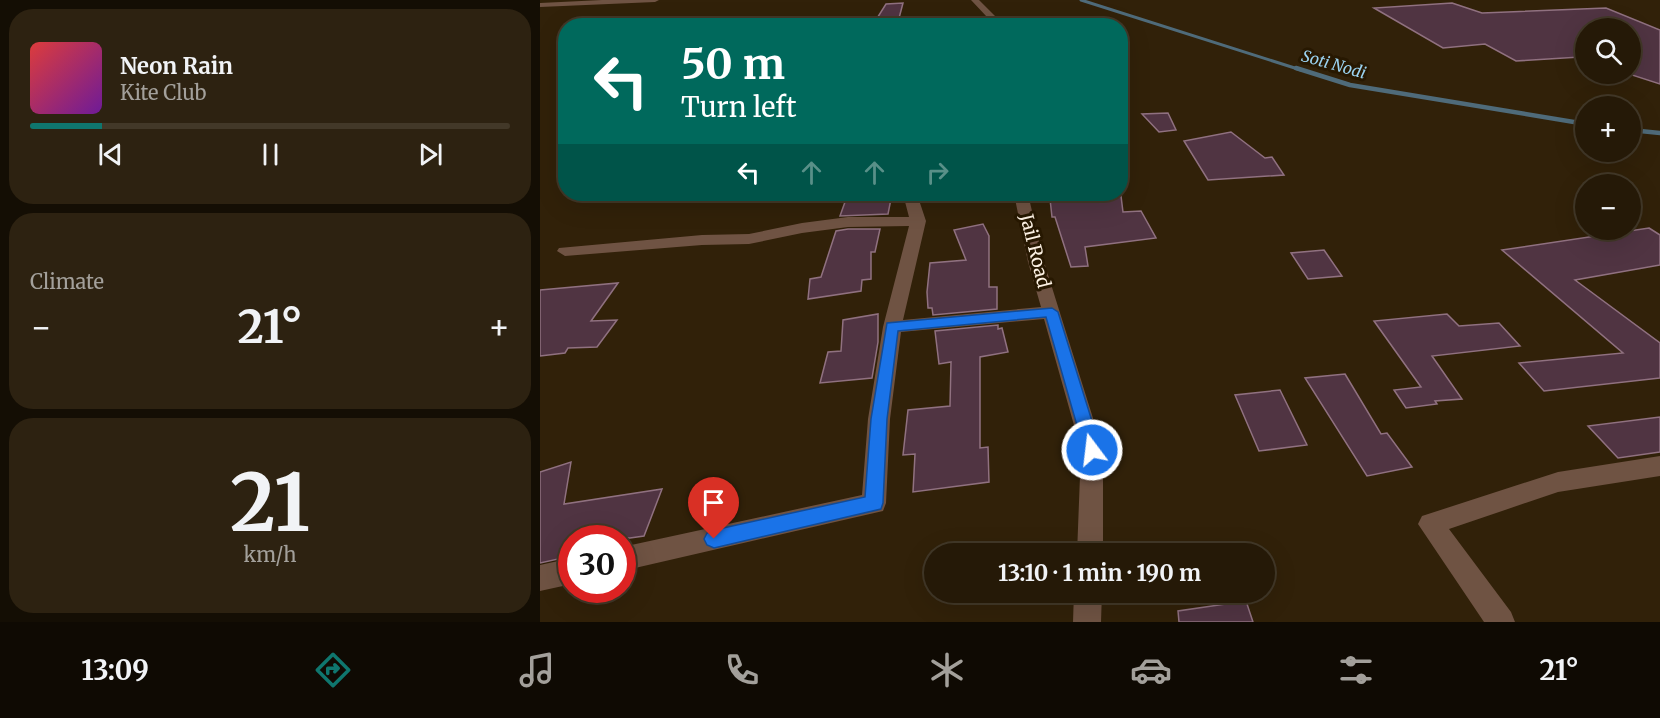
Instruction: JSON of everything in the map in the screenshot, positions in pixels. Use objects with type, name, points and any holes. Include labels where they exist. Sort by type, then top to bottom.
[{"type":"street","points":[[540,5],[656,0]]},
{"type":"street","points":[[975,0],[991,18]]},
{"type":"street","points":[[636,557],[874,503],[879,419],[892,327],[918,220],[912,201]]},
{"type":"street","name":"Jail Road","points":[[1023,201],[1036,262],[1092,450],[1090,543]]},
{"type":"street","points":[[565,251],[702,240],[748,239],[848,222],[918,220]]},
{"type":"street","points":[[892,327],[1052,312]]},
{"type":"street","points":[[1501,622],[1431,524],[1558,482],[1660,466]]},
{"type":"street","points":[[540,578],[558,574]]},
{"type":"street","points":[[1086,622],[1087,603]]},
{"type":"building","points":[[903,3],[899,18],[877,18],[886,4]]},
{"type":"building","points":[[1452,3],[1482,13],[1606,8],[1631,18],[1575,18],[1575,57],[1516,61],[1485,44],[1443,48],[1374,8]]},
{"type":"building","points":[[1641,22],[1660,30],[1660,84],[1641,78]]},
{"type":"building","points":[[1168,113],[1176,130],[1159,132],[1142,114]]},
{"type":"building","points":[[1231,132],[1265,158],[1272,157],[1284,175],[1208,180],[1184,141]]},
{"type":"building","points":[[891,201],[888,214],[840,216],[845,202]]},
{"type":"building","points":[[1050,201],[1122,201],[1123,212],[1141,211],[1156,238],[1085,247],[1088,266],[1071,267],[1055,217],[1052,217]]},
{"type":"building","points":[[983,224],[989,236],[989,287],[997,287],[997,309],[933,315],[932,308],[928,308],[927,292],[930,263],[966,260],[954,230]]},
{"type":"building","points":[[1649,228],[1660,235],[1660,265],[1575,280],[1660,343],[1660,378],[1544,391],[1519,363],[1623,353],[1502,250],[1575,239],[1641,240],[1641,229]]},
{"type":"building","points":[[880,229],[875,252],[871,252],[871,279],[862,280],[861,291],[808,299],[810,279],[821,277],[836,231]]},
{"type":"building","points":[[1324,250],[1342,276],[1308,279],[1291,253]]},
{"type":"building","points":[[618,283],[591,321],[617,320],[597,347],[568,348],[565,353],[540,356],[540,290]]},
{"type":"building","points":[[878,314],[878,342],[872,378],[820,383],[828,352],[841,351],[843,320]]},
{"type":"building","points":[[1447,314],[1459,326],[1499,323],[1520,346],[1432,356],[1462,399],[1435,401],[1437,404],[1406,408],[1394,390],[1421,387],[1374,321]]},
{"type":"building","points":[[998,325],[998,329],[1002,328],[1008,352],[980,357],[980,448],[988,447],[989,482],[913,492],[915,454],[903,455],[908,410],[950,406],[951,362],[939,364],[935,331]]},
{"type":"building","points":[[1345,374],[1381,434],[1387,433],[1412,467],[1367,476],[1305,378]]},
{"type":"building","points":[[1280,390],[1307,445],[1259,451],[1235,395]]},
{"type":"building","points":[[1660,417],[1660,452],[1618,458],[1588,426]]},
{"type":"building","points":[[571,462],[564,504],[662,489],[644,536],[636,537],[636,525],[558,525],[558,559],[540,563],[540,472]]},
{"type":"building","points":[[1247,603],[1253,622],[1179,622],[1178,611]]},
{"type":"waterway","name":"Soti Nodi","points":[[1081,0],[1301,70]]},
{"type":"waterway","name":"Soti Nodi","points":[[1296,68],[1350,85],[1575,122]]},
{"type":"waterway","name":"Soti Nodi","points":[[1641,131],[1660,133]]},
{"type":"route","points":[[714,539],[874,503],[879,419],[892,327],[1052,312],[1092,450]]}]
